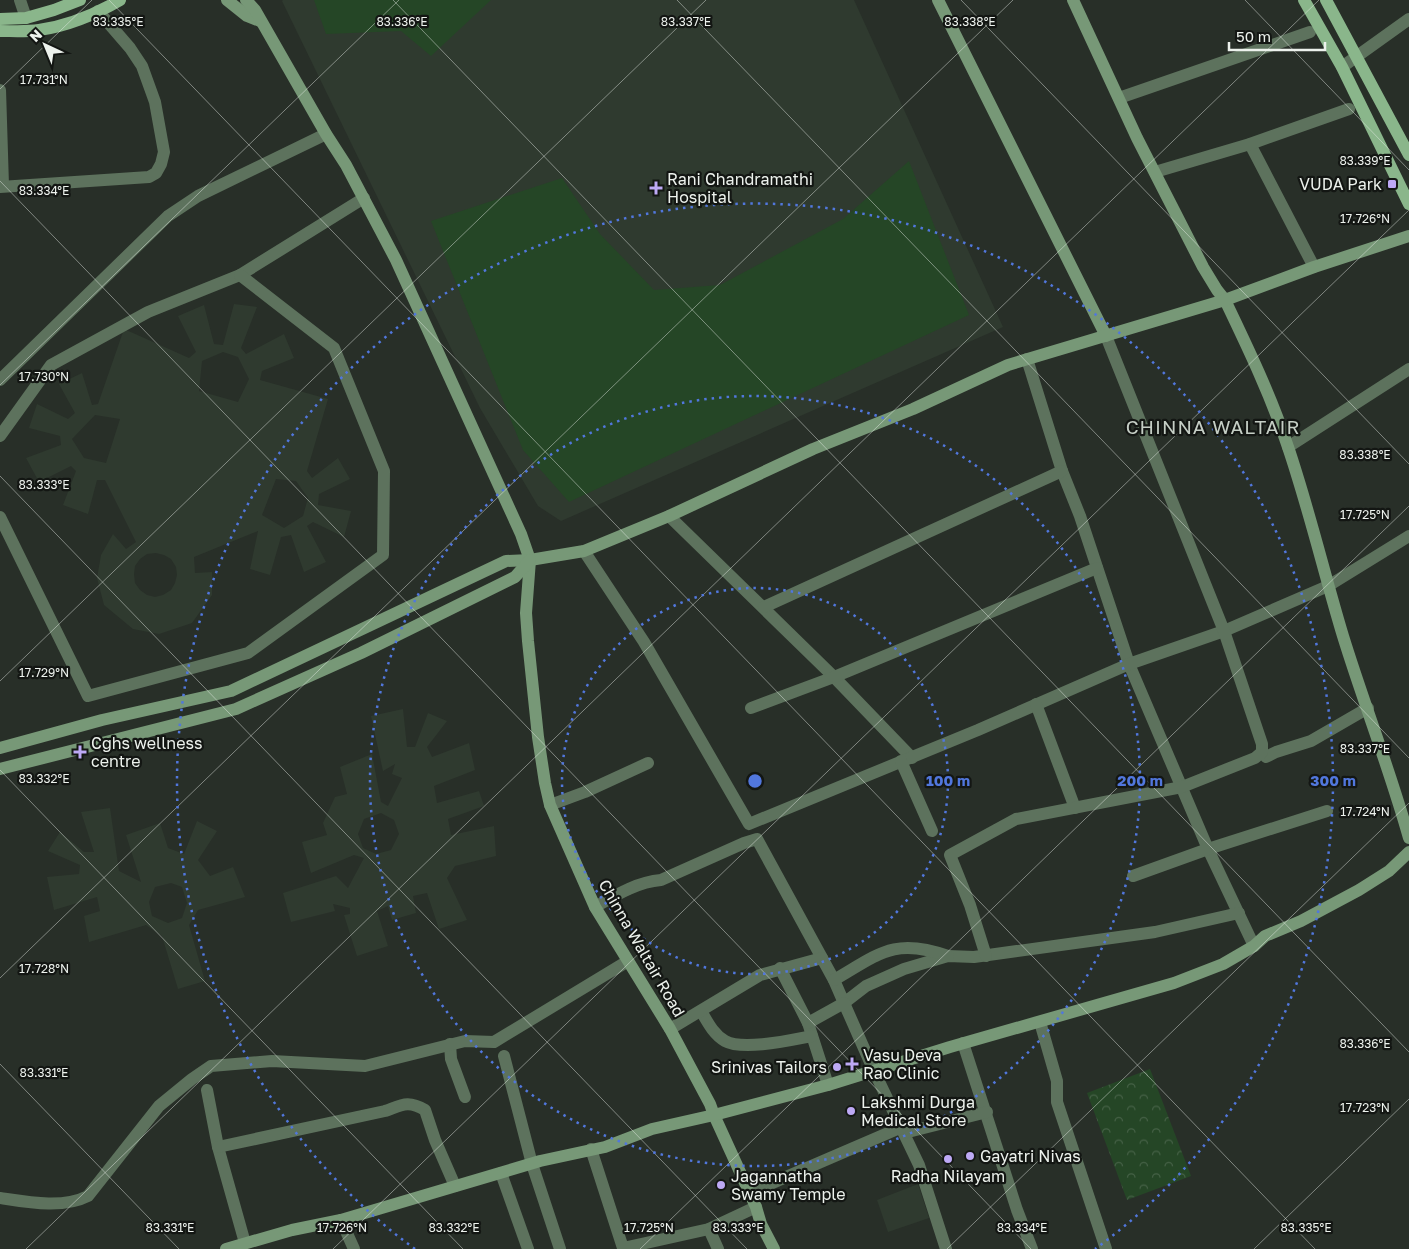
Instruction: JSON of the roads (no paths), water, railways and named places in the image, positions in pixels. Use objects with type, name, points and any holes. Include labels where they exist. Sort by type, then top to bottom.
[{"type":"main road","points":[[0,18],[26,18],[80,0]]},
{"type":"main road","points":[[0,32],[38,30],[57,26],[98,11],[120,0]]},
{"type":"main road","points":[[1304,0],[1342,67],[1409,204]]},
{"type":"main road","points":[[1326,0],[1409,155]]},
{"type":"street","points":[[20,0],[26,18]]},
{"type":"street","points":[[227,0],[247,16],[260,21]]},
{"type":"street","points":[[246,0],[255,10],[326,134],[346,165],[396,260],[521,534],[530,560]]},
{"type":"street","points":[[938,0],[1106,336],[1224,631],[1262,744],[1262,752],[1255,758],[1182,787],[1016,819],[950,855],[970,905],[986,956]]},
{"type":"street","points":[[1073,0],[1137,138],[1203,267],[1216,290],[1225,300],[1259,371],[1288,447],[1322,558],[1328,586],[1409,838]]},
{"type":"street","points":[[0,90],[2,187],[149,176],[156,173],[164,152],[155,102],[142,66],[130,48],[98,11]]},
{"type":"street","points":[[1342,67],[1409,19]]},
{"type":"street","points":[[1119,98],[1310,32]]},
{"type":"street","points":[[1155,172],[1250,144],[1349,109]]},
{"type":"street","points":[[0,380],[168,216],[182,205],[326,134]]},
{"type":"street","points":[[1250,144],[1314,267]]},
{"type":"street","points":[[0,436],[51,365],[148,312],[240,275],[364,198]]},
{"type":"street","points":[[0,748],[102,720],[231,691],[506,561],[530,560],[584,551],[669,516],[813,449],[913,408],[1008,365],[1225,300],[1314,267],[1409,236]]},
{"type":"street","points":[[0,517],[88,696],[248,653],[383,555],[384,472],[334,348],[240,275]]},
{"type":"street","points":[[1027,359],[1062,471],[1080,516],[1129,664],[1208,849],[1254,946]]},
{"type":"street","points":[[1288,447],[1409,369]]},
{"type":"street","points":[[764,607],[1062,471]]},
{"type":"street","points":[[669,516],[834,677],[906,759],[932,831]]},
{"type":"street","points":[[749,824],[1129,664],[1224,631],[1328,586],[1409,536]]},
{"type":"street","points":[[584,551],[644,642],[749,824],[834,980],[874,1071],[919,1165],[946,1249]]},
{"type":"street","points":[[0,769],[236,709],[362,653],[515,577],[530,560]]},
{"type":"street","name":"Chinna Waltair Road","points":[[530,560],[526,613],[528,642],[538,737],[550,805],[595,907],[670,1029],[710,1104],[756,1207],[761,1224],[774,1249]]},
{"type":"street","points":[[751,708],[834,677],[1097,568]]},
{"type":"street","points":[[1036,704],[1075,808]]},
{"type":"street","points":[[1266,757],[1311,741],[1368,708]]},
{"type":"street","points":[[550,805],[580,794],[648,763]]},
{"type":"street","points":[[1133,876],[1208,849],[1327,811]]},
{"type":"street","points":[[595,907],[622,892],[650,881],[661,880],[757,839]]},
{"type":"street","points":[[226,1249],[254,1244],[292,1230],[341,1220],[532,1164],[605,1146],[652,1129],[714,1116],[828,1085],[964,1043],[1174,983],[1223,964],[1254,946],[1265,936],[1300,921],[1359,890],[1388,871],[1409,852]]},
{"type":"street","points":[[808,1022],[844,1002],[866,986],[904,969],[948,956],[986,956],[1155,932],[1239,913]]},
{"type":"street","points":[[834,980],[882,952],[895,948],[908,947],[932,950],[948,956]]},
{"type":"street","points":[[670,1029],[760,975],[822,958]]},
{"type":"street","points":[[0,1198],[37,1204],[78,1202],[88,1196],[159,1106],[211,1066],[272,1061],[365,1066],[465,1041],[494,1042],[628,961]]},
{"type":"street","points":[[780,968],[808,1022],[828,1085]]},
{"type":"street","points":[[701,1011],[711,1028],[726,1042],[768,1044],[812,1036]]},
{"type":"street","points":[[1040,1022],[1056,1081],[1057,1102],[1106,1249]]},
{"type":"street","points":[[964,1043],[1017,1210],[1032,1249]]},
{"type":"street","points":[[450,1044],[451,1059],[465,1097]]},
{"type":"street","points":[[504,1056],[532,1164],[560,1249]]},
{"type":"street","points":[[207,1090],[218,1147],[254,1244]]},
{"type":"street","points":[[218,1147],[414,1103],[425,1110],[435,1140],[455,1186]]},
{"type":"street","points":[[749,1193],[903,1130],[987,1112]]},
{"type":"street","points":[[590,1149],[623,1248],[709,1229],[756,1207]]},
{"type":"street","points":[[501,1173],[528,1249]]},
{"type":"street","points":[[341,1220],[354,1249]]},
{"type":"street","points":[[709,1229],[718,1249]]},
{"type":"place","name":"VUDA Park","points":[[1392,184]]},
{"type":"place","name":"Rani Chandramathi Hospital","points":[[656,188]]},
{"type":"place","name":"Cghs wellness centre","points":[[80,752]]},
{"type":"place","name":"Vasu Deva Rao Clinic","points":[[852,1064]]},
{"type":"place","name":"Srinivas Tailors","points":[[837,1067]]},
{"type":"place","name":"Lakshmi Durga Medical Store","points":[[851,1111]]},
{"type":"place","name":"Gayatri Nivas","points":[[970,1156]]},
{"type":"place","name":"Radha Nilayam","points":[[948,1159]]},
{"type":"place","name":"Jagannatha Swamy Temple","points":[[721,1185]]},
{"type":"district","name":"CHINNA WALTAIR","points":[[1213,427]]}]
